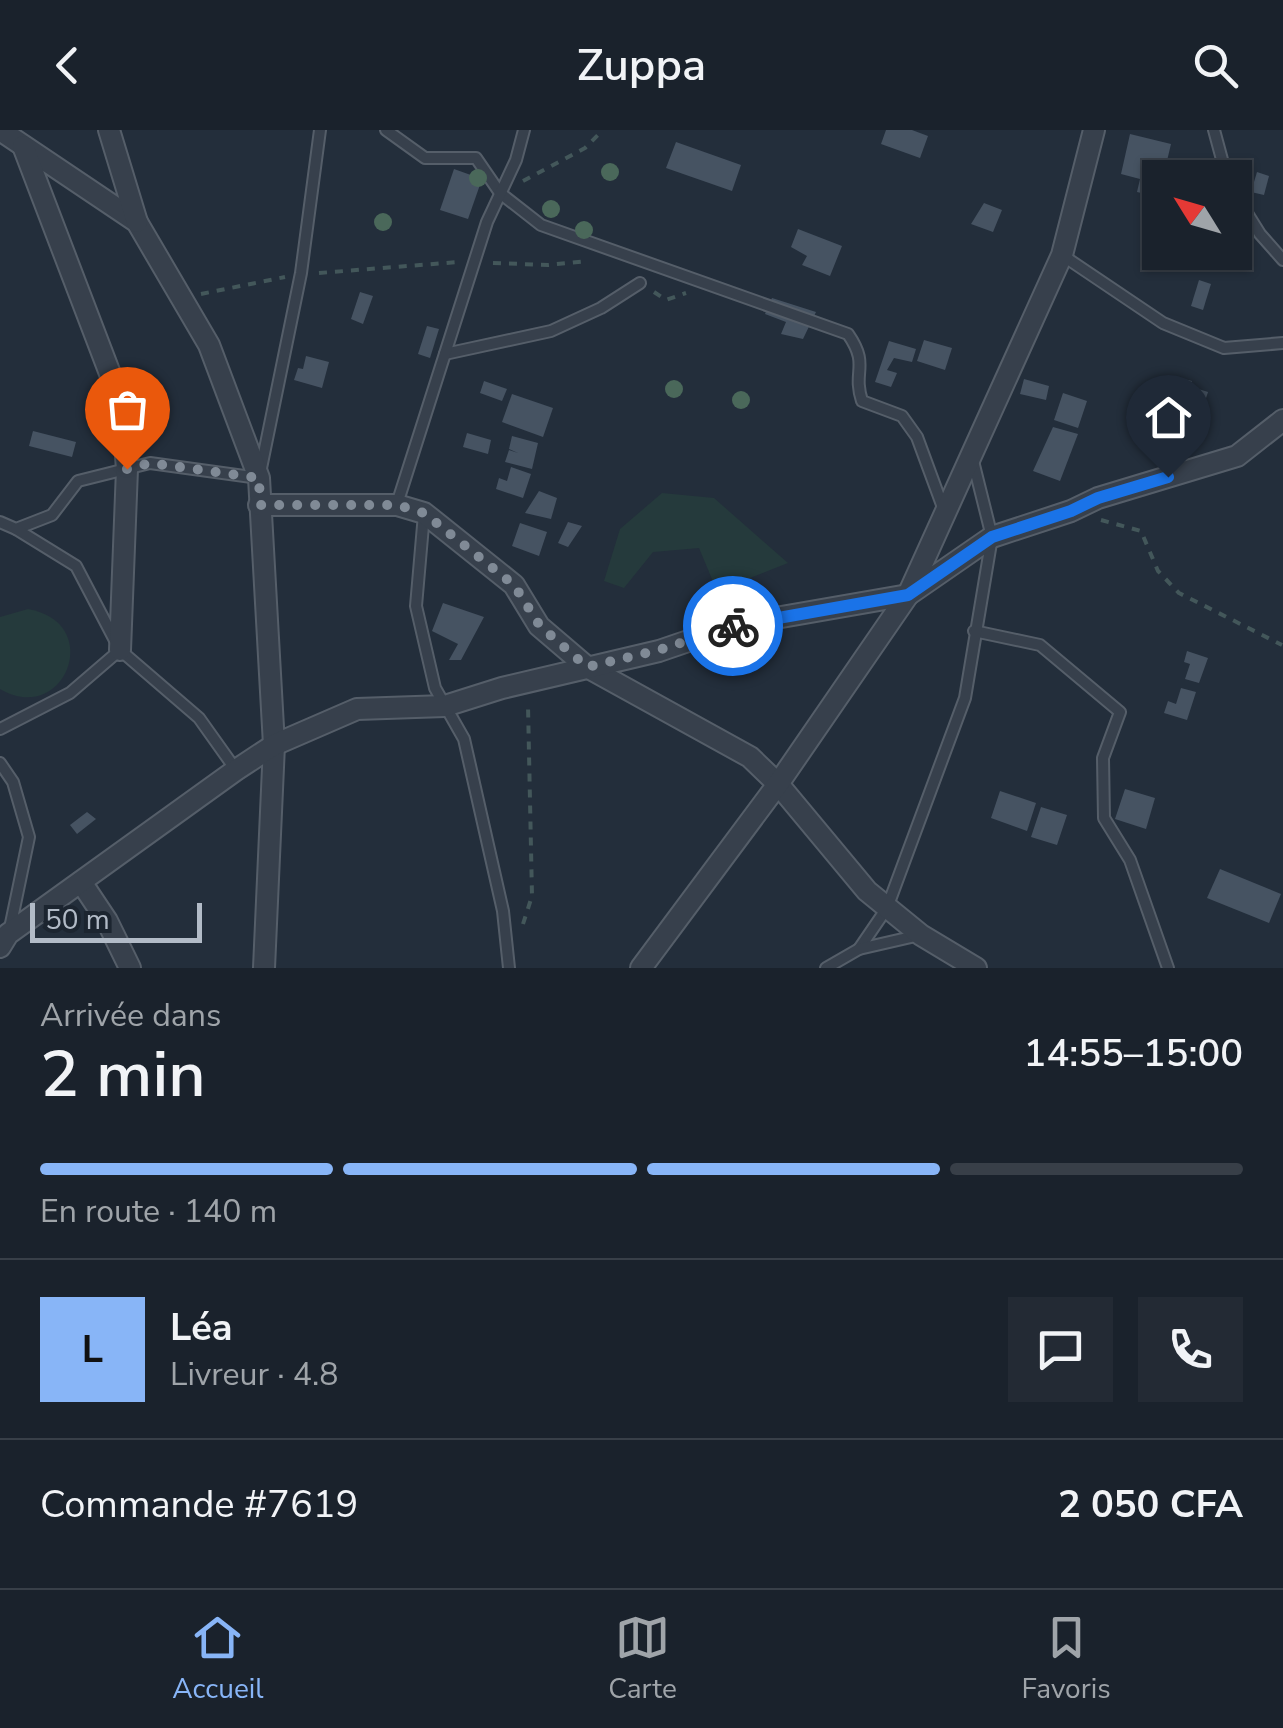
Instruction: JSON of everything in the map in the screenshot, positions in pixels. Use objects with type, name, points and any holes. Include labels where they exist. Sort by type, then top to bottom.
[{"type":"street","points":[[0,130],[137,222]]},
{"type":"street","points":[[109,130],[137,222],[210,345],[259,478],[274,745],[264,968]]},
{"type":"street","points":[[642,968],[778,784],[908,595],[1062,254],[1094,130]]},
{"type":"street","points":[[22,146],[122,405],[127,469],[120,650]]},
{"type":"street","points":[[4,941],[274,745],[358,709],[445,706],[659,650],[735,625],[908,595],[992,537],[1098,498],[1237,456],[1283,420]]},
{"type":"street","points":[[260,505],[397,505],[424,513],[514,585],[540,626],[587,667],[750,757],[778,784],[867,891],[921,935],[976,968]]},
{"type":"street","points":[[81,882],[107,921],[130,968]]},
{"type":"lane","points":[[16,529],[52,515],[78,481],[150,463],[259,478],[301,274],[320,130]]},
{"type":"lane","points":[[386,130],[426,158],[476,158],[500,193],[541,225],[848,334],[861,354],[858,389],[862,400],[902,416],[917,437],[945,514]]},
{"type":"lane","points":[[397,505],[487,222],[516,160],[524,130]]},
{"type":"lane","points":[[1214,130],[1222,160]]},
{"type":"lane","points":[[1252,221],[1283,260]]},
{"type":"lane","points":[[1062,254],[1164,323],[1224,348],[1283,343]]},
{"type":"lane","points":[[445,354],[551,331],[601,308],[640,283]]},
{"type":"lane","points":[[859,949],[887,908],[965,698],[992,537],[972,455]]},
{"type":"lane","points":[[424,513],[416,606],[435,688],[464,740],[503,911],[508,968]]},
{"type":"lane","points":[[0,522],[76,566],[120,650],[199,718],[236,770]]},
{"type":"lane","points":[[974,631],[1040,645],[1120,712],[1103,758],[1104,818],[1130,860],[1168,968]]},
{"type":"lane","points":[[0,729],[70,692],[120,650]]},
{"type":"lane","points":[[0,763],[13,782],[28,837],[4,941]]},
{"type":"lane","points":[[826,968],[859,949],[921,935]]},
{"type":"path","points":[[500,193],[586,148],[603,130]]},
{"type":"path","points":[[486,262],[548,265],[593,261]]},
{"type":"path","points":[[182,298],[301,274],[469,262]]},
{"type":"path","points":[[640,283],[666,300],[711,286]]},
{"type":"path","points":[[1071,511],[1140,531],[1158,571],[1179,593],[1282,645]]},
{"type":"path","points":[[520,931],[532,896],[528,682]]},
{"type":"green space","points":[[662,493],[714,498],[788,563],[717,591],[699,548],[653,552],[624,588],[604,581],[620,529]]},
{"type":"green space","points":[[28,609],[52,618],[66,633],[70,650],[67,668],[58,684],[42,694],[23,697],[0,689],[0,617]]},
{"type":"building","points":[[886,130],[912,130],[928,136],[920,158],[881,144]]},
{"type":"building","points":[[1130,134],[1171,144],[1167,160],[1142,160],[1142,193],[1137,192],[1140,179],[1121,174]]},
{"type":"building","points":[[676,142],[741,165],[732,191],[666,168]]},
{"type":"building","points":[[454,169],[482,179],[468,219],[440,210]]},
{"type":"building","points":[[1257,172],[1269,176],[1264,195],[1252,192]]},
{"type":"building","points":[[984,203],[1002,210],[993,232],[971,224]]},
{"type":"building","points":[[798,229],[842,246],[830,276],[802,265],[807,256],[791,247]]},
{"type":"building","points":[[1199,280],[1211,284],[1203,310],[1191,306]]},
{"type":"building","points":[[360,292],[373,296],[363,324],[351,319]]},
{"type":"building","points":[[772,298],[816,312],[803,339],[781,334],[786,322],[765,314]]},
{"type":"building","points":[[427,326],[439,329],[430,358],[418,354]]},
{"type":"building","points":[[924,340],[952,348],[945,370],[917,361]]},
{"type":"building","points":[[889,341],[916,349],[912,362],[894,358],[887,370],[897,373],[891,387],[875,382]]},
{"type":"building","points":[[306,356],[329,362],[322,388],[294,380],[298,368],[303,369]]},
{"type":"building","points":[[1180,378],[1192,381],[1179,422],[1167,418]]},
{"type":"building","points":[[1024,379],[1049,386],[1046,400],[1020,394]]},
{"type":"building","points":[[484,381],[507,389],[502,401],[480,393]]},
{"type":"building","points":[[1192,387],[1208,392],[1196,429],[1180,424]]},
{"type":"building","points":[[1063,393],[1087,401],[1078,428],[1054,420]]},
{"type":"building","points":[[512,394],[553,408],[543,437],[502,422]]},
{"type":"building","points":[[1053,427],[1078,434],[1060,481],[1033,471]]},
{"type":"building","points":[[33,431],[76,442],[72,457],[29,446]]},
{"type":"building","points":[[467,433],[491,440],[488,454],[463,447]]},
{"type":"building","points":[[512,436],[538,443],[532,469],[505,462],[509,450],[518,453],[509,449]]},
{"type":"building","points":[[511,467],[531,474],[523,498],[496,489],[499,478],[507,481]]},
{"type":"building","points":[[539,491],[557,498],[551,519],[525,513]]},
{"type":"building","points":[[568,522],[582,526],[568,547],[558,543]]},
{"type":"building","points":[[520,523],[547,532],[539,556],[512,546]]},
{"type":"building","points":[[443,603],[484,617],[461,660],[449,660],[458,644],[432,631]]},
{"type":"building","points":[[1187,651],[1208,658],[1199,683],[1185,679],[1190,664],[1184,662]]},
{"type":"building","points":[[1181,688],[1196,692],[1187,720],[1164,713],[1168,701],[1176,704]]},
{"type":"building","points":[[1125,789],[1155,798],[1146,829],[1115,819]]},
{"type":"building","points":[[1000,791],[1036,803],[1027,831],[991,818]]},
{"type":"building","points":[[1041,807],[1067,815],[1057,845],[1031,837]]},
{"type":"building","points":[[87,812],[96,819],[77,834],[70,825]]},
{"type":"building","points":[[1220,869],[1281,894],[1269,923],[1207,898]]},
{"type":"way so far","points":[[127,469],[150,463],[259,478],[260,505],[397,505],[424,513],[514,585],[540,626],[587,667],[659,650],[733,626]]},
{"type":"route","points":[[733,626],[908,595],[992,537],[1168,477]]}]
